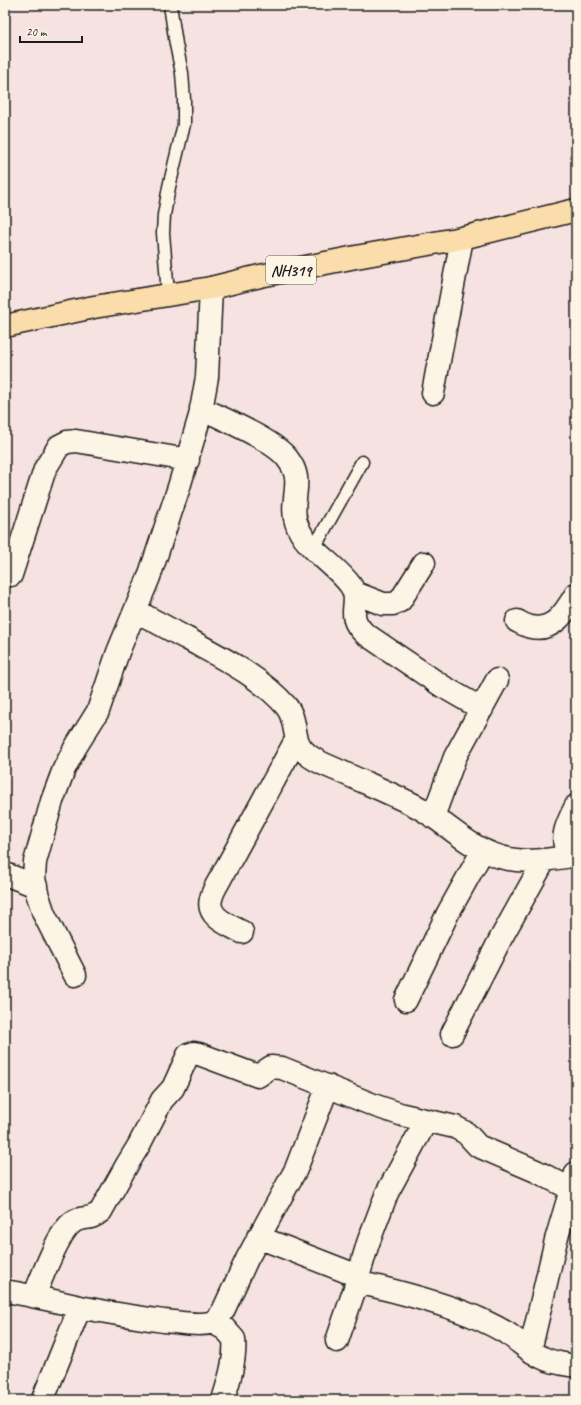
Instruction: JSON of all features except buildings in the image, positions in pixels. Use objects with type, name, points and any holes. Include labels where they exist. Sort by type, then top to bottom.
[{"type":"highway","name":"NH319","points":[[5,326],[94,307],[211,288],[311,266],[462,238],[576,210]]},
{"type":"street","points":[[433,393],[462,238]]},
{"type":"street","points":[[75,975],[44,914],[34,878],[35,862],[52,801],[64,769],[74,748],[98,711],[118,652],[150,577],[188,460],[201,408],[206,377],[211,288]]},
{"type":"street","points":[[201,408],[275,447],[293,466],[296,478],[294,507],[296,522],[303,535],[314,548],[344,577],[354,593],[354,620],[357,626],[364,633],[429,678],[482,709]]},
{"type":"street","points":[[11,575],[45,469],[59,446],[66,442],[76,441],[188,460]]},
{"type":"street","points":[[354,593],[383,604],[393,604],[400,601],[424,563]]},
{"type":"street","points":[[516,622],[530,627],[541,628],[551,625],[561,616],[576,594]]},
{"type":"street","points":[[136,611],[239,668],[261,684],[287,706],[292,716],[296,740],[300,748],[323,764],[417,807],[462,839],[492,855],[517,860],[544,861],[574,857]]},
{"type":"street","points":[[433,817],[455,757],[497,680]]},
{"type":"street","points":[[242,932],[220,920],[212,912],[210,900],[218,881],[296,740]]},
{"type":"street","points":[[574,857],[565,849],[563,838],[576,806]]},
{"type":"street","points":[[406,1000],[448,913],[483,850]]},
{"type":"street","points":[[452,1034],[501,938],[544,861]]},
{"type":"street","points":[[5,874],[36,886]]},
{"type":"street","points":[[34,1296],[68,1226],[74,1221],[90,1219],[101,1211],[139,1145],[162,1100],[173,1088],[188,1055],[194,1053],[258,1076],[271,1067],[277,1067],[376,1106],[426,1121],[455,1127],[466,1134],[478,1146],[536,1171],[573,1181],[556,1240],[530,1351]]},
{"type":"street","points":[[5,1290],[80,1307],[169,1321],[203,1324],[212,1322],[219,1318],[258,1237],[296,1169],[328,1086]]},
{"type":"street","points":[[337,1342],[371,1236],[387,1192],[426,1121]]},
{"type":"street","points":[[258,1237],[358,1279],[434,1302],[473,1316],[504,1332],[542,1358],[576,1366]]},
{"type":"street","points":[[42,1399],[80,1307]]},
{"type":"street","points":[[212,1322],[225,1329],[234,1339],[234,1358],[223,1400]]},
{"type":"lane","points":[[168,294],[163,233],[164,215],[184,124],[182,73],[170,5]]},
{"type":"lane","points":[[314,548],[362,462]]}]
